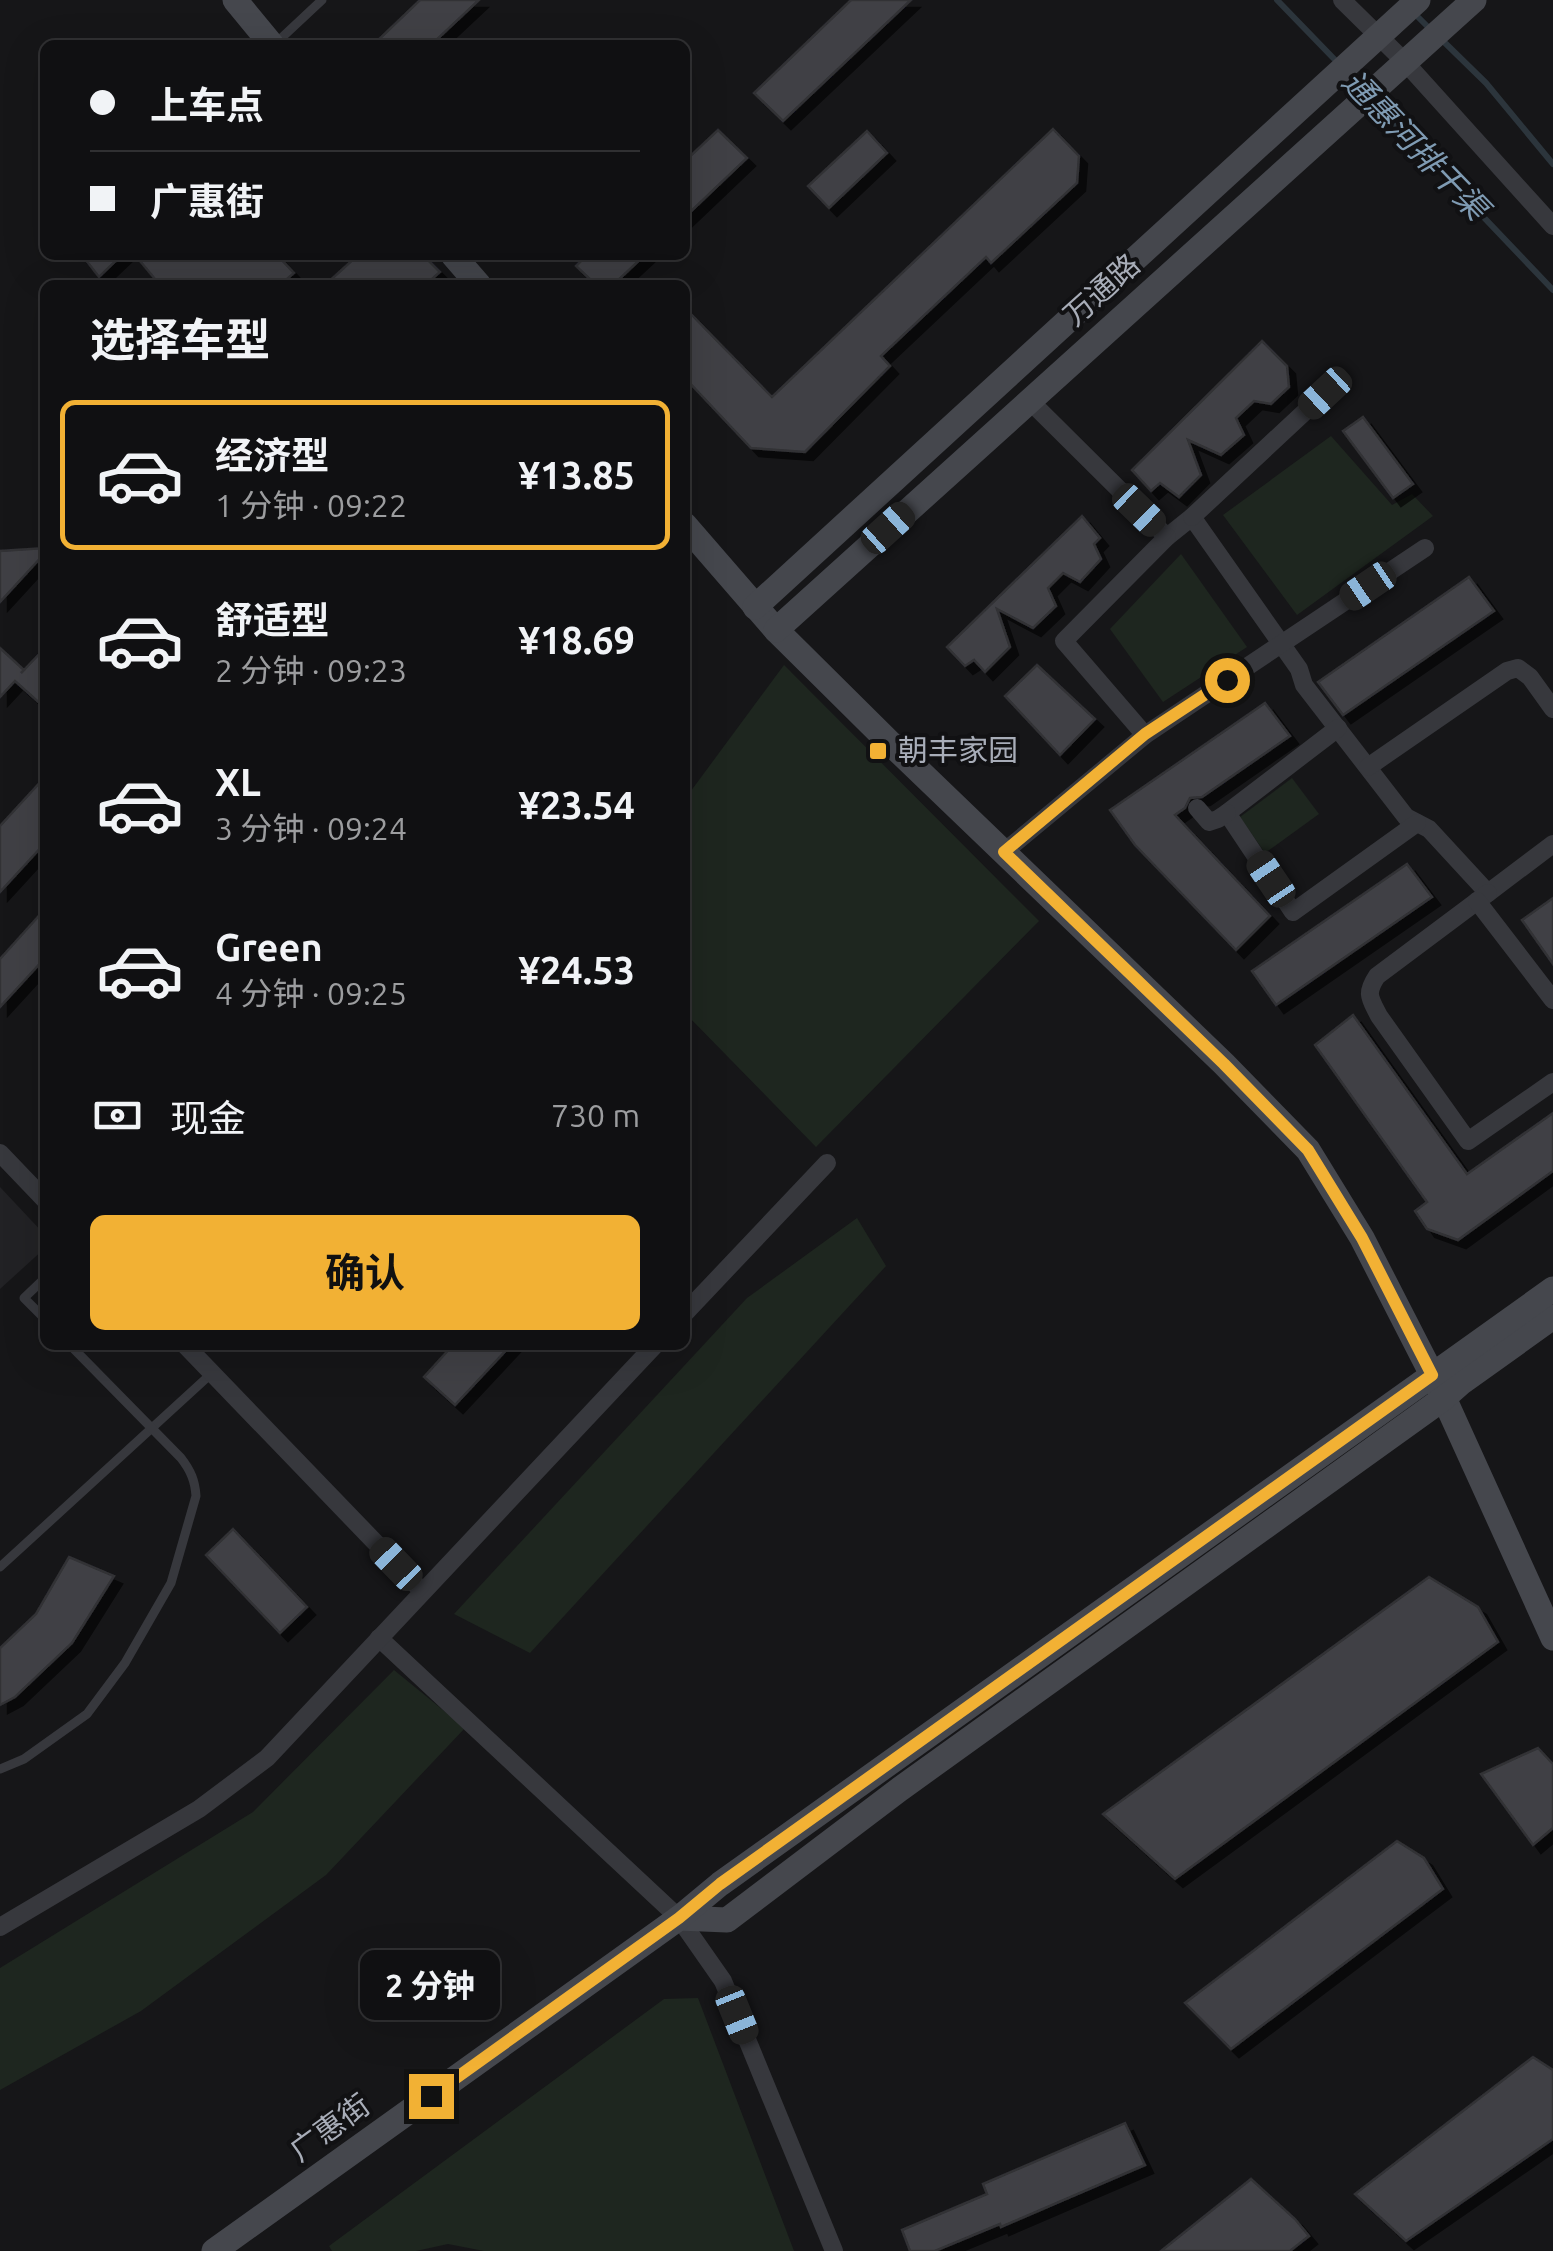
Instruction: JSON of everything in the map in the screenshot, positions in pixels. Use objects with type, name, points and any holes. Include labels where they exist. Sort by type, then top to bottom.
[{"type":"street","points":[[235,0],[269,40]]},
{"type":"street","points":[[1342,0],[1405,62],[1553,226]]},
{"type":"street","name":"万通路","points":[[776,630],[1474,0]]},
{"type":"street","name":"万通路","points":[[755,607],[1412,5]]},
{"type":"street","points":[[457,260],[475,280]]},
{"type":"street","points":[[1145,734],[1064,641],[1167,537],[1325,393]]},
{"type":"street","points":[[1029,400],[1167,537]]},
{"type":"street","points":[[1192,517],[1299,669],[1304,685],[1406,817],[1429,828],[1550,990]]},
{"type":"street","points":[[690,531],[776,630],[1308,1150],[1362,1238],[1438,1387],[1553,1638]]},
{"type":"street","points":[[1004,852],[1145,734],[1425,548]]},
{"type":"street","points":[[1368,767],[1507,670],[1518,668],[1530,677],[1553,708]]},
{"type":"street","points":[[1197,808],[1210,822],[1218,820],[1338,728]]},
{"type":"street","points":[[1227,813],[1293,912],[1417,823]]},
{"type":"street","points":[[1553,844],[1377,976],[1369,996],[1468,1141],[1553,1082]]},
{"type":"street","points":[[0,1153],[40,1195]]},
{"type":"street","points":[[690,1309],[826,1164]]},
{"type":"street","points":[[679,1918],[727,1920],[1438,1387],[1553,1289]]},
{"type":"street","points":[[1438,1387],[1462,1382],[1553,1317]]},
{"type":"street","points":[[190,1350],[422,1592]]},
{"type":"street","points":[[0,1927],[199,1809],[267,1758],[650,1350]]},
{"type":"street","points":[[379,1638],[679,1918],[723,1981],[834,2251]]},
{"type":"street","name":"广惠街","points":[[214,2251],[679,1918]]},
{"type":"lane","points":[[278,40],[322,0]]},
{"type":"lane","points":[[40,1283],[24,1298],[40,1314]]},
{"type":"lane","points":[[0,1770],[24,1759],[88,1714],[125,1663],[171,1583],[194,1510],[195,1482],[181,1458],[75,1350]]},
{"type":"lane","points":[[0,1566],[212,1372]]},
{"type":"shaded area","points":[[1331,436],[1392,505],[1412,494],[1433,516],[1297,615],[1223,515]]},
{"type":"shaded area","points":[[1181,554],[1247,647],[1163,702],[1110,629]]},
{"type":"shaded area","points":[[784,665],[1039,921],[816,1147],[690,1018],[690,792]]},
{"type":"shaded area","points":[[1292,778],[1319,814],[1265,853],[1240,817]]},
{"type":"shaded area","points":[[0,1187],[40,1230],[40,1253],[0,1289]]},
{"type":"shaded area","points":[[857,1218],[886,1266],[530,1653],[454,1614],[747,1298]]},
{"type":"shaded area","points":[[394,1670],[465,1728],[326,1875],[141,2011],[0,2090],[0,1968],[253,1812]]},
{"type":"shaded area","points":[[698,1998],[794,2251],[484,2251],[448,2244],[416,2251],[332,2251],[329,2246],[664,1999]]},
{"type":"building","points":[[420,0],[479,0],[436,40],[378,40]]},
{"type":"building","points":[[851,0],[911,0],[783,121],[754,93]]},
{"type":"building","points":[[1053,129],[1079,156],[1077,183],[991,263],[986,257],[881,356],[890,366],[805,452],[751,448],[690,383],[690,313],[772,397]]},
{"type":"building","points":[[718,130],[747,158],[690,212],[690,156]]},
{"type":"building","points":[[867,131],[887,153],[829,208],[808,186]]},
{"type":"building","points":[[86,260],[117,260],[99,277]]},
{"type":"building","points":[[139,260],[282,260],[294,273],[286,280],[156,280]]},
{"type":"building","points":[[352,260],[428,260],[440,272],[431,280],[330,280]]},
{"type":"building","points":[[582,260],[640,260],[618,280],[591,280],[576,266]]},
{"type":"building","points":[[1262,341],[1287,366],[1289,387],[1271,404],[1254,401],[1236,418],[1244,435],[1221,455],[1188,440],[1201,475],[1179,497],[1160,483],[1151,491],[1132,470]]},
{"type":"building","points":[[1363,417],[1413,484],[1393,498],[1343,431]]},
{"type":"building","points":[[1082,516],[1100,538],[1094,544],[1101,559],[1080,582],[1063,573],[1048,588],[1056,606],[1033,628],[997,609],[1010,647],[985,672],[974,660],[965,666],[947,647]]},
{"type":"building","points":[[40,548],[40,558],[0,602],[0,551]]},
{"type":"building","points":[[1469,577],[1494,611],[1343,715],[1318,682]]},
{"type":"building","points":[[0,648],[24,670],[40,653],[40,704],[15,681],[0,697]]},
{"type":"building","points":[[1037,665],[1095,719],[1060,755],[1005,696]]},
{"type":"building","points":[[1265,703],[1290,736],[1202,797],[1190,798],[1175,815],[1270,916],[1236,950],[1135,845],[1110,810]]},
{"type":"building","points":[[40,782],[40,848],[0,892],[0,826]]},
{"type":"building","points":[[1407,864],[1432,897],[1276,1005],[1252,971]]},
{"type":"building","points":[[1553,898],[1553,964],[1522,920]]},
{"type":"building","points":[[40,915],[40,963],[0,1007],[0,959]]},
{"type":"building","points":[[1353,1015],[1467,1174],[1553,1113],[1553,1171],[1458,1240],[1427,1229],[1415,1211],[1427,1202],[1315,1045]]},
{"type":"building","points":[[448,1350],[506,1350],[455,1405],[424,1377]]},
{"type":"building","points":[[233,1529],[307,1607],[280,1633],[206,1555]]},
{"type":"building","points":[[69,1557],[114,1576],[72,1643],[15,1697],[0,1705],[0,1648],[36,1614]]},
{"type":"building","points":[[1429,1577],[1478,1607],[1498,1642],[1175,1879],[1103,1814]]},
{"type":"building","points":[[1538,1748],[1553,1764],[1553,1828],[1533,1845],[1481,1774]]},
{"type":"building","points":[[1397,1841],[1424,1858],[1443,1889],[1231,2049],[1185,2003]]},
{"type":"building","points":[[1533,2057],[1553,2070],[1553,2139],[1406,2241],[1355,2194]]},
{"type":"building","points":[[1125,2123],[1145,2165],[1001,2227],[1000,2224],[935,2251],[910,2251],[902,2230],[987,2194],[983,2184]]},
{"type":"building","points":[[1251,2179],[1309,2236],[1290,2251],[1161,2251]]},
{"type":"waterway","name":"通惠河排干渠","points":[[1277,0],[1339,64]]},
{"type":"waterway","points":[[1412,11],[1432,31]]},
{"type":"waterway","points":[[1441,39],[1486,83],[1553,164]]},
{"type":"waterway","name":"通惠河排干渠","points":[[1371,99],[1553,290]]},
{"type":"place","name":"朝丰家园","points":[[878,751]]},
{"type":"route","points":[[431,2096],[679,1918],[720,1884],[1432,1375],[1362,1238],[1308,1150],[1004,852],[1145,734],[1227,680]]}]
